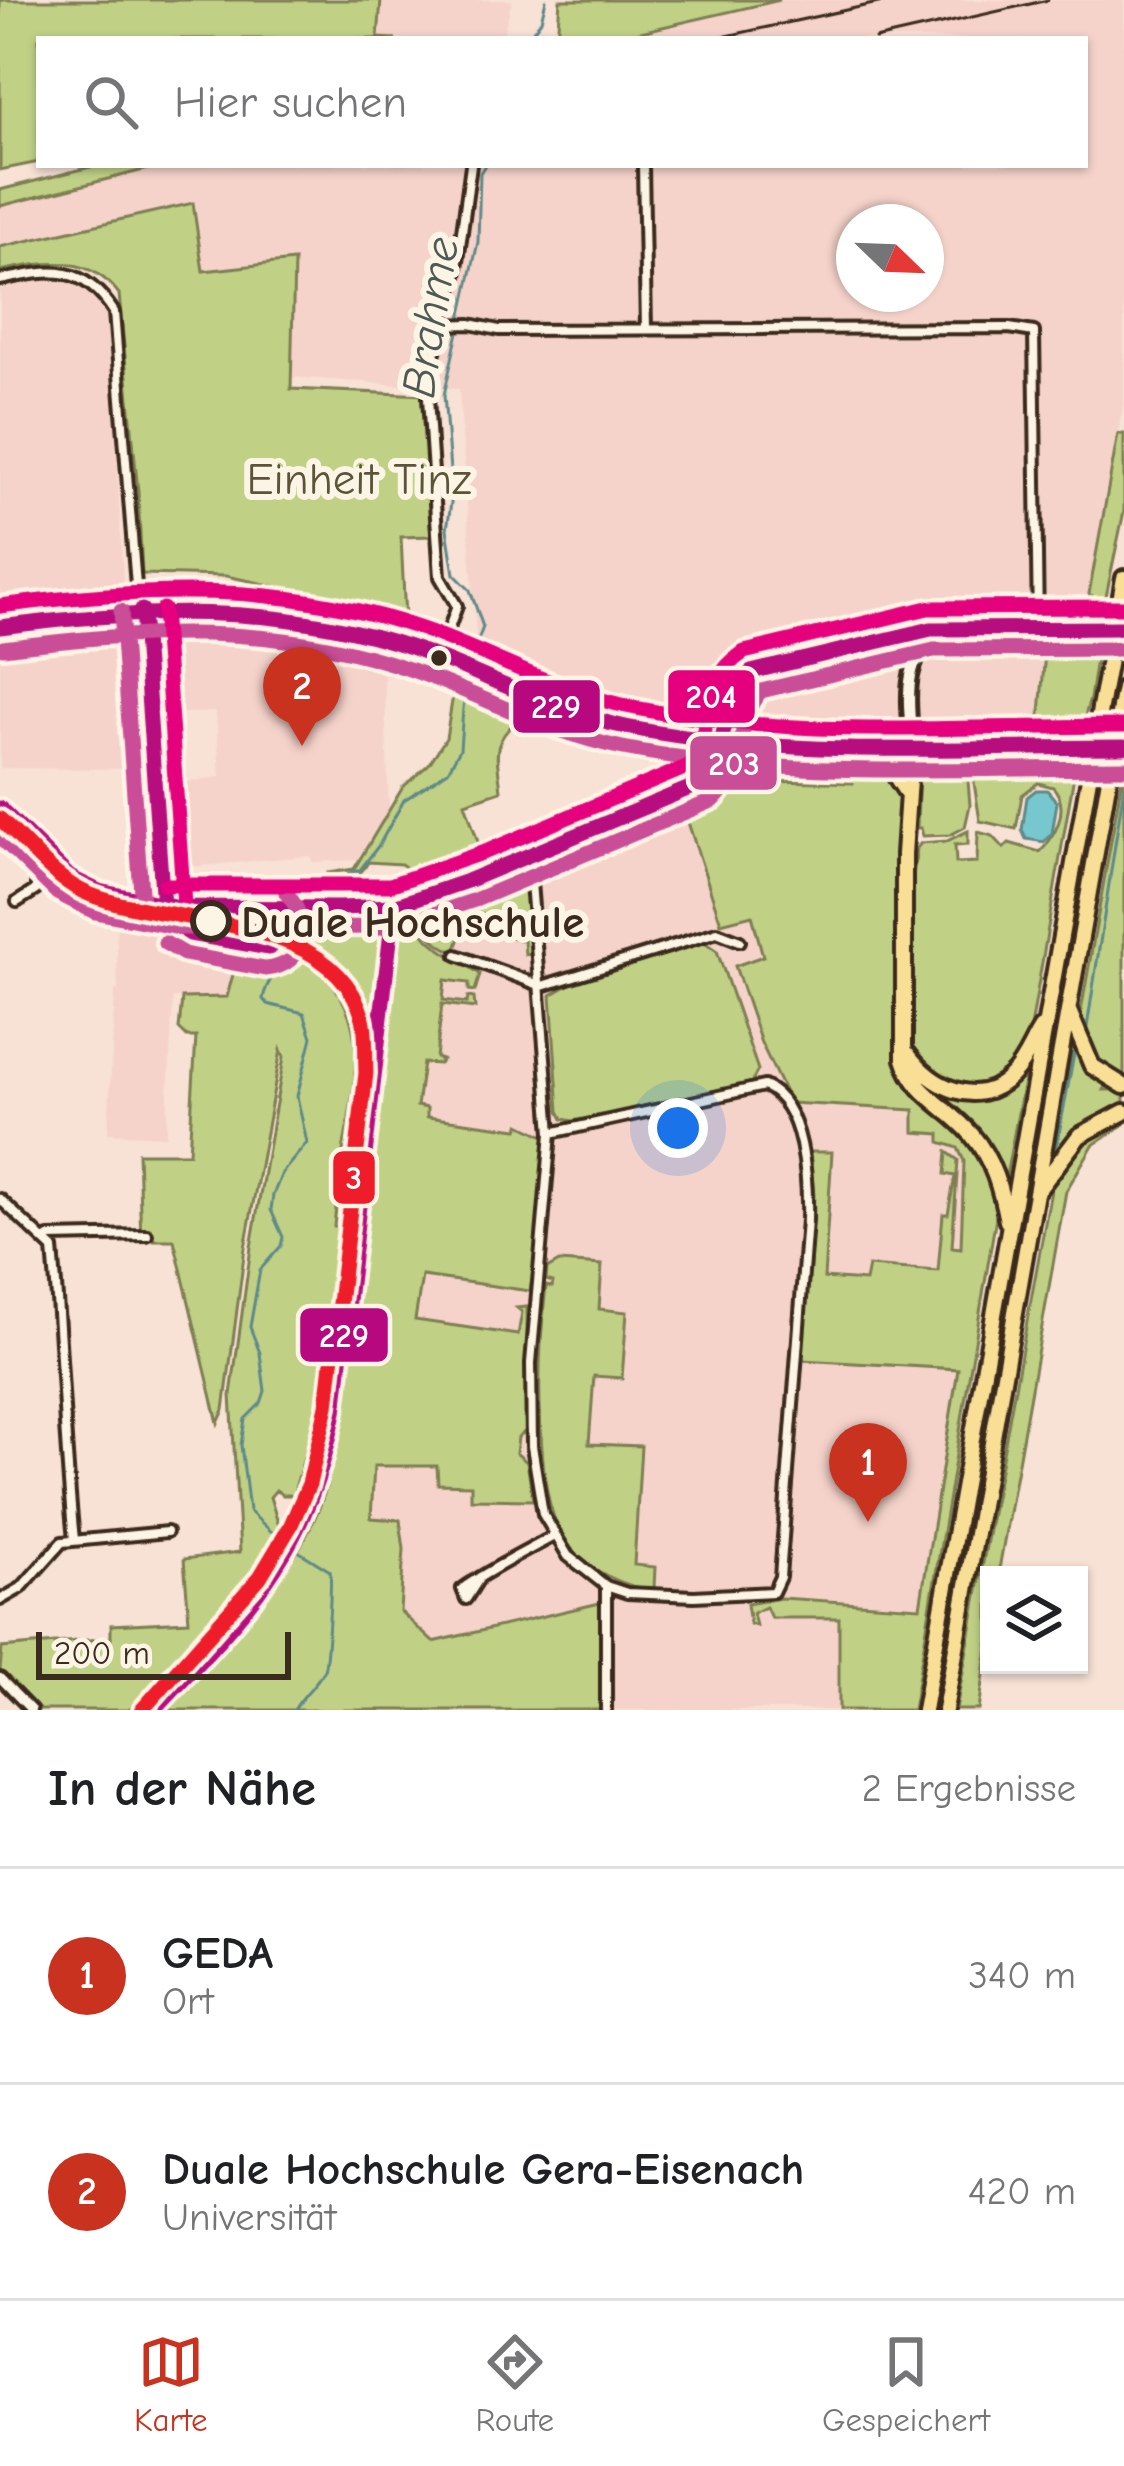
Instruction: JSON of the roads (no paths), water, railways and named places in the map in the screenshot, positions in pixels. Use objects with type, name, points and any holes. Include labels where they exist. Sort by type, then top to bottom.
[{"type":"highway","points":[[924,1710],[1124,578]]},
{"type":"highway","points":[[945,1710],[1124,688]]},
{"type":"highway","points":[[862,746],[903,785]]},
{"type":"highway","points":[[906,747],[906,1067],[917,1087],[960,1121],[984,1152],[1009,1228]]},
{"type":"highway","points":[[1067,1006],[1092,1066],[1124,1086]]},
{"type":"highway","points":[[904,1048],[932,1081],[957,1092],[985,1092],[1014,1074],[1047,1018]]},
{"type":"highway","points":[[1035,1194],[1079,1136],[1124,1112]]},
{"type":"main road","points":[[0,615],[224,596],[292,602],[381,623],[595,719],[741,742],[1078,747]]},
{"type":"main road","points":[[0,627],[139,604]]},
{"type":"main road","points":[[719,762],[733,689],[744,676],[822,652],[944,629],[1100,628]]},
{"type":"main road","points":[[906,747],[911,730],[910,676],[920,648],[944,629]]},
{"type":"main road","points":[[895,636],[920,648]]},
{"type":"main road","points":[[481,668],[598,706],[723,725],[1081,731]]},
{"type":"main road","points":[[0,808],[70,877],[99,891],[163,906],[394,906],[529,857],[696,787],[741,742]]},
{"type":"main road","points":[[154,1710],[232,1626],[273,1573],[294,1540],[322,1471],[335,1412],[394,906]]},
{"type":"street","points":[[441,651],[458,606],[440,578],[429,392],[456,276],[471,168]]},
{"type":"street","points":[[643,168],[646,329]]},
{"type":"street","points":[[0,280],[50,270],[78,276],[100,290],[114,311],[163,906]]},
{"type":"street","points":[[446,324],[499,330],[1009,328],[1034,332],[1038,628]]},
{"type":"street","points":[[17,902],[36,890],[36,869],[48,856]]},
{"type":"street","points":[[529,857],[550,1133],[532,1363],[532,1446],[538,1494],[554,1536],[585,1571],[606,1586],[647,1596],[765,1595],[778,1586],[808,1175],[791,1118],[775,1091],[764,1086],[550,1133]]},
{"type":"street","points":[[457,955],[542,986],[717,932],[740,941]]},
{"type":"street","points":[[0,1199],[53,1249],[74,1540]]},
{"type":"street","points":[[45,1240],[147,1235]]},
{"type":"street","points":[[520,1447],[532,1446]]},
{"type":"street","points":[[0,1600],[21,1588],[62,1542],[167,1532]]},
{"type":"street","points":[[480,1577],[554,1536]]},
{"type":"street","points":[[606,1586],[606,1710]]},
{"type":"street","points":[[0,1678],[31,1710]]},
{"type":"water","points":[[1036,790],[1047,790],[1057,802],[1052,834],[1044,842],[1026,839],[1022,830],[1027,797]]},
{"type":"waterway","name":"Brahme","points":[[529,36],[541,20],[546,0]]},
{"type":"waterway","name":"Brahme","points":[[474,651],[483,627],[470,590],[454,574],[447,529],[452,496],[444,395],[478,242],[483,168]]},
{"type":"waterway","name":"Brahme","points":[[320,901],[320,891],[330,879],[360,870],[404,800],[448,771],[460,749],[471,660]]},
{"type":"waterway","points":[[1086,1034],[1124,786]]},
{"type":"waterway","name":"Brahme","points":[[275,1535],[249,1511],[241,1445],[245,1419],[261,1403],[265,1391],[260,1353],[250,1327],[260,1270],[283,1237],[271,1210],[273,1195],[282,1173],[307,1143],[297,1096],[312,1037],[304,1013],[263,999],[274,975],[310,939],[319,911]]},
{"type":"waterway","points":[[1057,1144],[1075,1049]]},
{"type":"waterway","points":[[1076,1051],[1094,1078],[1124,1094]]},
{"type":"waterway","points":[[1080,1148],[1097,1134]]},
{"type":"waterway","name":"Brahme","points":[[294,1710],[324,1670],[330,1589],[330,1571],[298,1551]]},
{"type":"tunnel","points":[[1081,731],[1124,732]]},
{"type":"tunnel","points":[[1078,747],[1124,747]]},
{"type":"railway","points":[[727,36],[892,0]]},
{"type":"railway","points":[[888,36],[1048,0]]},
{"type":"place","name":"Duale Hochschule Gera-Eisenach","points":[[302,746]]},
{"type":"place","name":"Duale Hochschule","points":[[211,921]]},
{"type":"place","name":"GEDA","points":[[868,1522]]},
{"type":"park label","name":"Einheit Tinz","points":[[359,478]]}]
